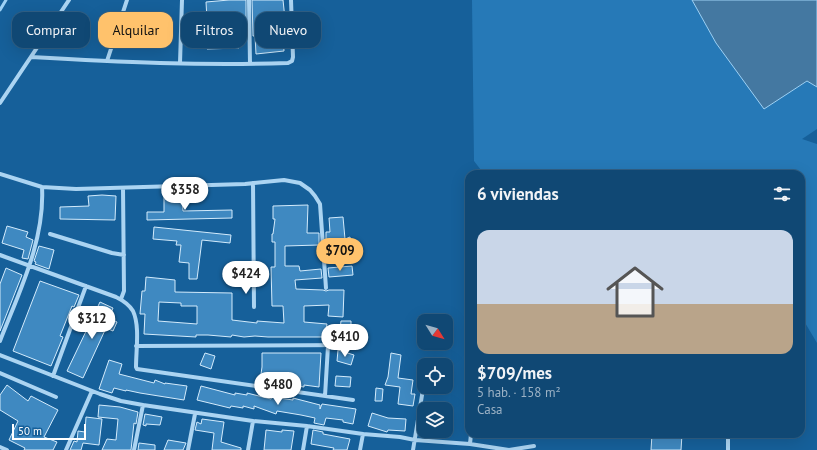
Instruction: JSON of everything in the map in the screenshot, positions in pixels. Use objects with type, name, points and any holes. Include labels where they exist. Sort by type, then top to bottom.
[{"type":"street","points":[[0,103],[69,0]]},
{"type":"street","points":[[107,61],[127,0]]},
{"type":"street","points":[[180,63],[182,0]]},
{"type":"street","points":[[249,0],[250,64]]},
{"type":"street","points":[[31,57],[180,63],[288,63],[292,61],[293,57],[291,0]]},
{"type":"street","points":[[0,174],[42,187],[76,190],[245,184],[284,180],[300,183],[315,196],[320,204],[326,288]]},
{"type":"street","points":[[253,183],[254,307]]},
{"type":"street","points":[[0,341],[29,266],[38,237],[42,187]]},
{"type":"street","points":[[121,299],[124,291],[123,188]]},
{"type":"street","points":[[50,234],[112,253],[124,255]]},
{"type":"street","points":[[0,256],[86,286],[126,302],[132,310],[136,323],[136,367],[140,370],[353,400]]},
{"type":"street","points":[[53,376],[86,286]]},
{"type":"street","points":[[136,346],[356,345]]},
{"type":"street","points":[[325,396],[328,346]]},
{"type":"street","points":[[0,355],[121,401],[195,414],[509,450],[534,446]]},
{"type":"street","points":[[0,373],[56,397]]},
{"type":"street","points":[[66,450],[92,391]]},
{"type":"street","points":[[413,450],[422,394]]},
{"type":"street","points":[[134,450],[143,405]]},
{"type":"street","points":[[188,450],[195,414]]},
{"type":"street","points":[[248,450],[253,421]]},
{"type":"street","points":[[303,450],[307,426]]},
{"type":"street","points":[[360,450],[363,434]]},
{"type":"street","points":[[728,438],[728,450]]},
{"type":"street","points":[[0,447],[7,450]]},
{"type":"shaded area","points":[[472,0],[692,0],[716,43],[764,108],[808,81],[817,87],[817,129],[802,139],[817,144],[817,343],[805,323],[805,170],[481,170],[474,161]]},
{"type":"shaded area","points":[[692,0],[817,0],[817,87],[807,81],[764,109],[716,43]]},
{"type":"building","points":[[246,0],[246,12],[207,12],[206,2]]},
{"type":"building","points":[[252,0],[283,0],[284,12],[255,12],[255,36],[253,36]]},
{"type":"building","points":[[207,48],[239,48],[207,49]]},
{"type":"building","points":[[256,48],[284,48],[284,51],[256,54]]},
{"type":"building","points":[[164,195],[182,195],[183,211],[232,210],[232,218],[147,220],[147,212],[164,212]]},
{"type":"building","points":[[88,196],[116,196],[115,220],[60,219],[60,207],[89,206]]},
{"type":"building","points":[[308,205],[307,233],[319,233],[319,245],[285,246],[285,266],[299,266],[300,271],[321,269],[322,278],[295,280],[296,289],[326,291],[344,290],[343,317],[328,316],[329,305],[304,306],[304,322],[327,324],[325,337],[244,337],[232,335],[231,337],[196,335],[196,337],[144,334],[145,314],[140,314],[142,291],[145,291],[146,277],[175,280],[175,292],[232,293],[232,320],[257,323],[257,321],[284,323],[283,306],[272,306],[271,267],[275,267],[275,242],[272,242],[275,219],[273,219],[273,206]],"holes":[[[159,302],[181,303],[181,306],[197,306],[197,324],[158,321]]]},
{"type":"building","points":[[343,217],[345,239],[350,237],[353,251],[330,256],[326,245],[326,232],[330,232],[329,218]]},
{"type":"building","points":[[7,226],[28,232],[26,237],[33,240],[28,259],[22,258],[24,250],[2,243]]},
{"type":"building","points":[[154,227],[231,235],[230,243],[202,240],[197,279],[189,279],[189,263],[179,262],[181,245],[176,245],[177,241],[153,239]]},
{"type":"building","points":[[39,246],[54,250],[49,269],[35,264],[36,262],[34,261]]},
{"type":"building","points":[[352,266],[353,275],[329,277],[328,268]]},
{"type":"building","points":[[6,268],[22,275],[0,331],[0,284]]},
{"type":"building","points":[[40,281],[79,295],[74,307],[72,306],[60,336],[63,337],[51,366],[13,351]]},
{"type":"building","points":[[100,302],[113,308],[109,318],[117,322],[113,331],[106,328],[83,378],[67,371]]},
{"type":"building","points":[[341,321],[351,321],[351,336],[339,337]]},
{"type":"building","points":[[338,350],[354,355],[351,365],[337,361]]},
{"type":"building","points":[[205,353],[215,356],[211,369],[200,365]]},
{"type":"building","points":[[262,353],[321,353],[319,387],[304,385],[304,387],[260,381]]},
{"type":"building","points":[[391,353],[401,355],[398,378],[413,380],[411,394],[415,394],[413,406],[398,404],[400,387],[385,385],[388,377]]},
{"type":"building","points":[[109,360],[122,364],[119,374],[154,383],[155,380],[165,384],[187,386],[184,400],[114,388],[112,393],[99,389]]},
{"type":"building","points":[[336,376],[351,377],[350,387],[335,386]]},
{"type":"building","points":[[7,385],[28,401],[31,396],[58,410],[44,437],[57,442],[53,450],[24,450],[25,448],[9,440],[18,421],[0,410],[0,395]]},
{"type":"building","points":[[201,386],[235,395],[235,393],[247,395],[247,393],[271,399],[272,397],[293,400],[293,398],[320,405],[320,409],[322,404],[356,409],[353,424],[343,422],[343,420],[326,418],[324,425],[314,423],[315,418],[301,415],[277,411],[276,414],[254,406],[254,409],[243,406],[243,408],[231,406],[230,408],[197,400]]},
{"type":"building","points":[[376,388],[383,389],[382,401],[375,401]]},
{"type":"building","points":[[99,405],[120,407],[138,412],[136,424],[134,423],[131,450],[102,450],[107,439],[116,440],[118,419],[98,417]]},
{"type":"building","points":[[372,413],[388,418],[406,419],[405,431],[388,430],[387,432],[368,426]]},
{"type":"building","points":[[145,414],[162,417],[160,425],[143,425]]},
{"type":"building","points":[[86,417],[102,419],[99,445],[83,443],[81,450],[70,450],[74,441],[77,442],[78,431],[85,432]]},
{"type":"building","points":[[202,419],[224,422],[221,442],[241,448],[241,450],[212,450],[214,433],[195,430],[197,422],[201,424]]},
{"type":"building","points":[[266,430],[282,432],[282,430],[294,431],[291,450],[264,450]]},
{"type":"building","points":[[313,430],[323,432],[323,434],[350,439],[347,450],[333,450],[334,448],[311,444]]},
{"type":"building","points":[[652,438],[682,438],[681,450],[651,450]]},
{"type":"building","points":[[168,440],[186,443],[183,450],[164,450]]},
{"type":"building","points":[[139,443],[155,445],[155,450],[138,450]]},
{"type":"waterway","points":[[0,10],[6,0]]}]
